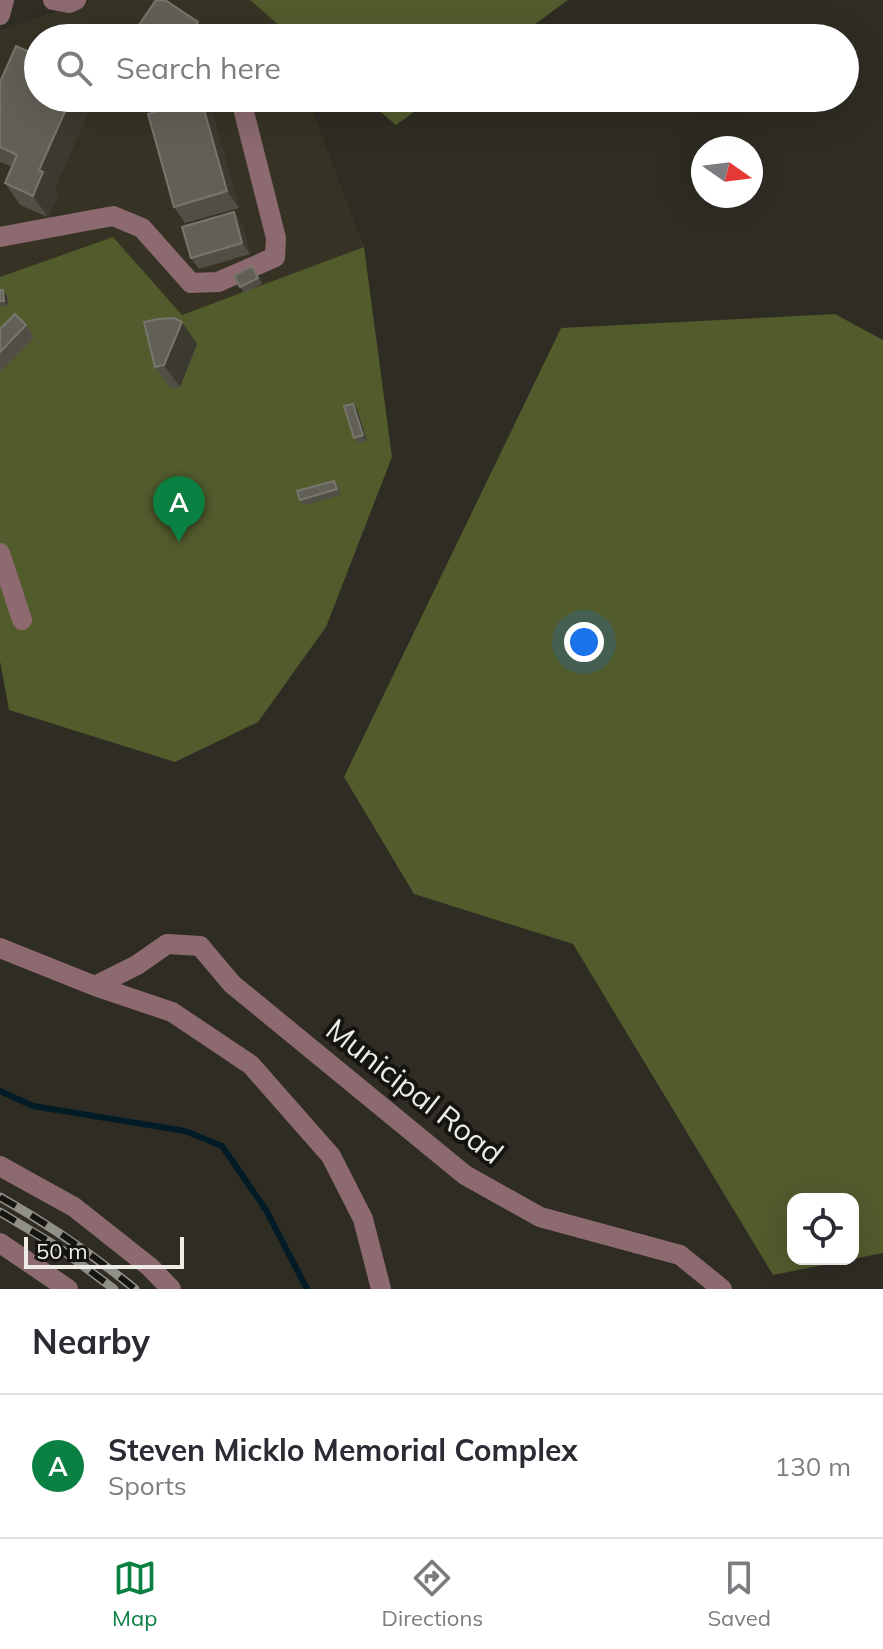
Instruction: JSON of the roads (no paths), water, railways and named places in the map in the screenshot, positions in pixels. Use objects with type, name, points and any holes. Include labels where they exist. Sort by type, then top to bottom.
[{"type":"street","points":[[0,15],[4,0]]},
{"type":"street","points":[[53,0],[69,3],[76,0]]},
{"type":"street","points":[[0,237],[113,216],[142,228],[191,283],[218,282],[275,257],[276,238],[244,112]]},
{"type":"street","points":[[0,553],[22,620]]},
{"type":"street","name":"Municipal Road","points":[[95,986],[137,965],[167,944],[200,946],[232,984],[465,1175],[540,1217],[680,1255],[722,1289]]},
{"type":"street","points":[[0,948],[95,986],[172,1012],[251,1065],[331,1156],[363,1219],[381,1289]]},
{"type":"street","points":[[0,1166],[74,1207],[150,1267],[171,1289]]},
{"type":"street","points":[[0,1243],[68,1289]]},
{"type":"waterway","points":[[0,1091],[33,1106],[185,1131],[222,1146],[266,1210],[307,1289]]},
{"type":"railway","points":[[0,1197],[69,1240],[135,1289]]},
{"type":"railway","points":[[0,1212],[58,1247],[114,1289]]},
{"type":"place","name":"Steven Micklo Memorial Complex","points":[[179,542]]}]
